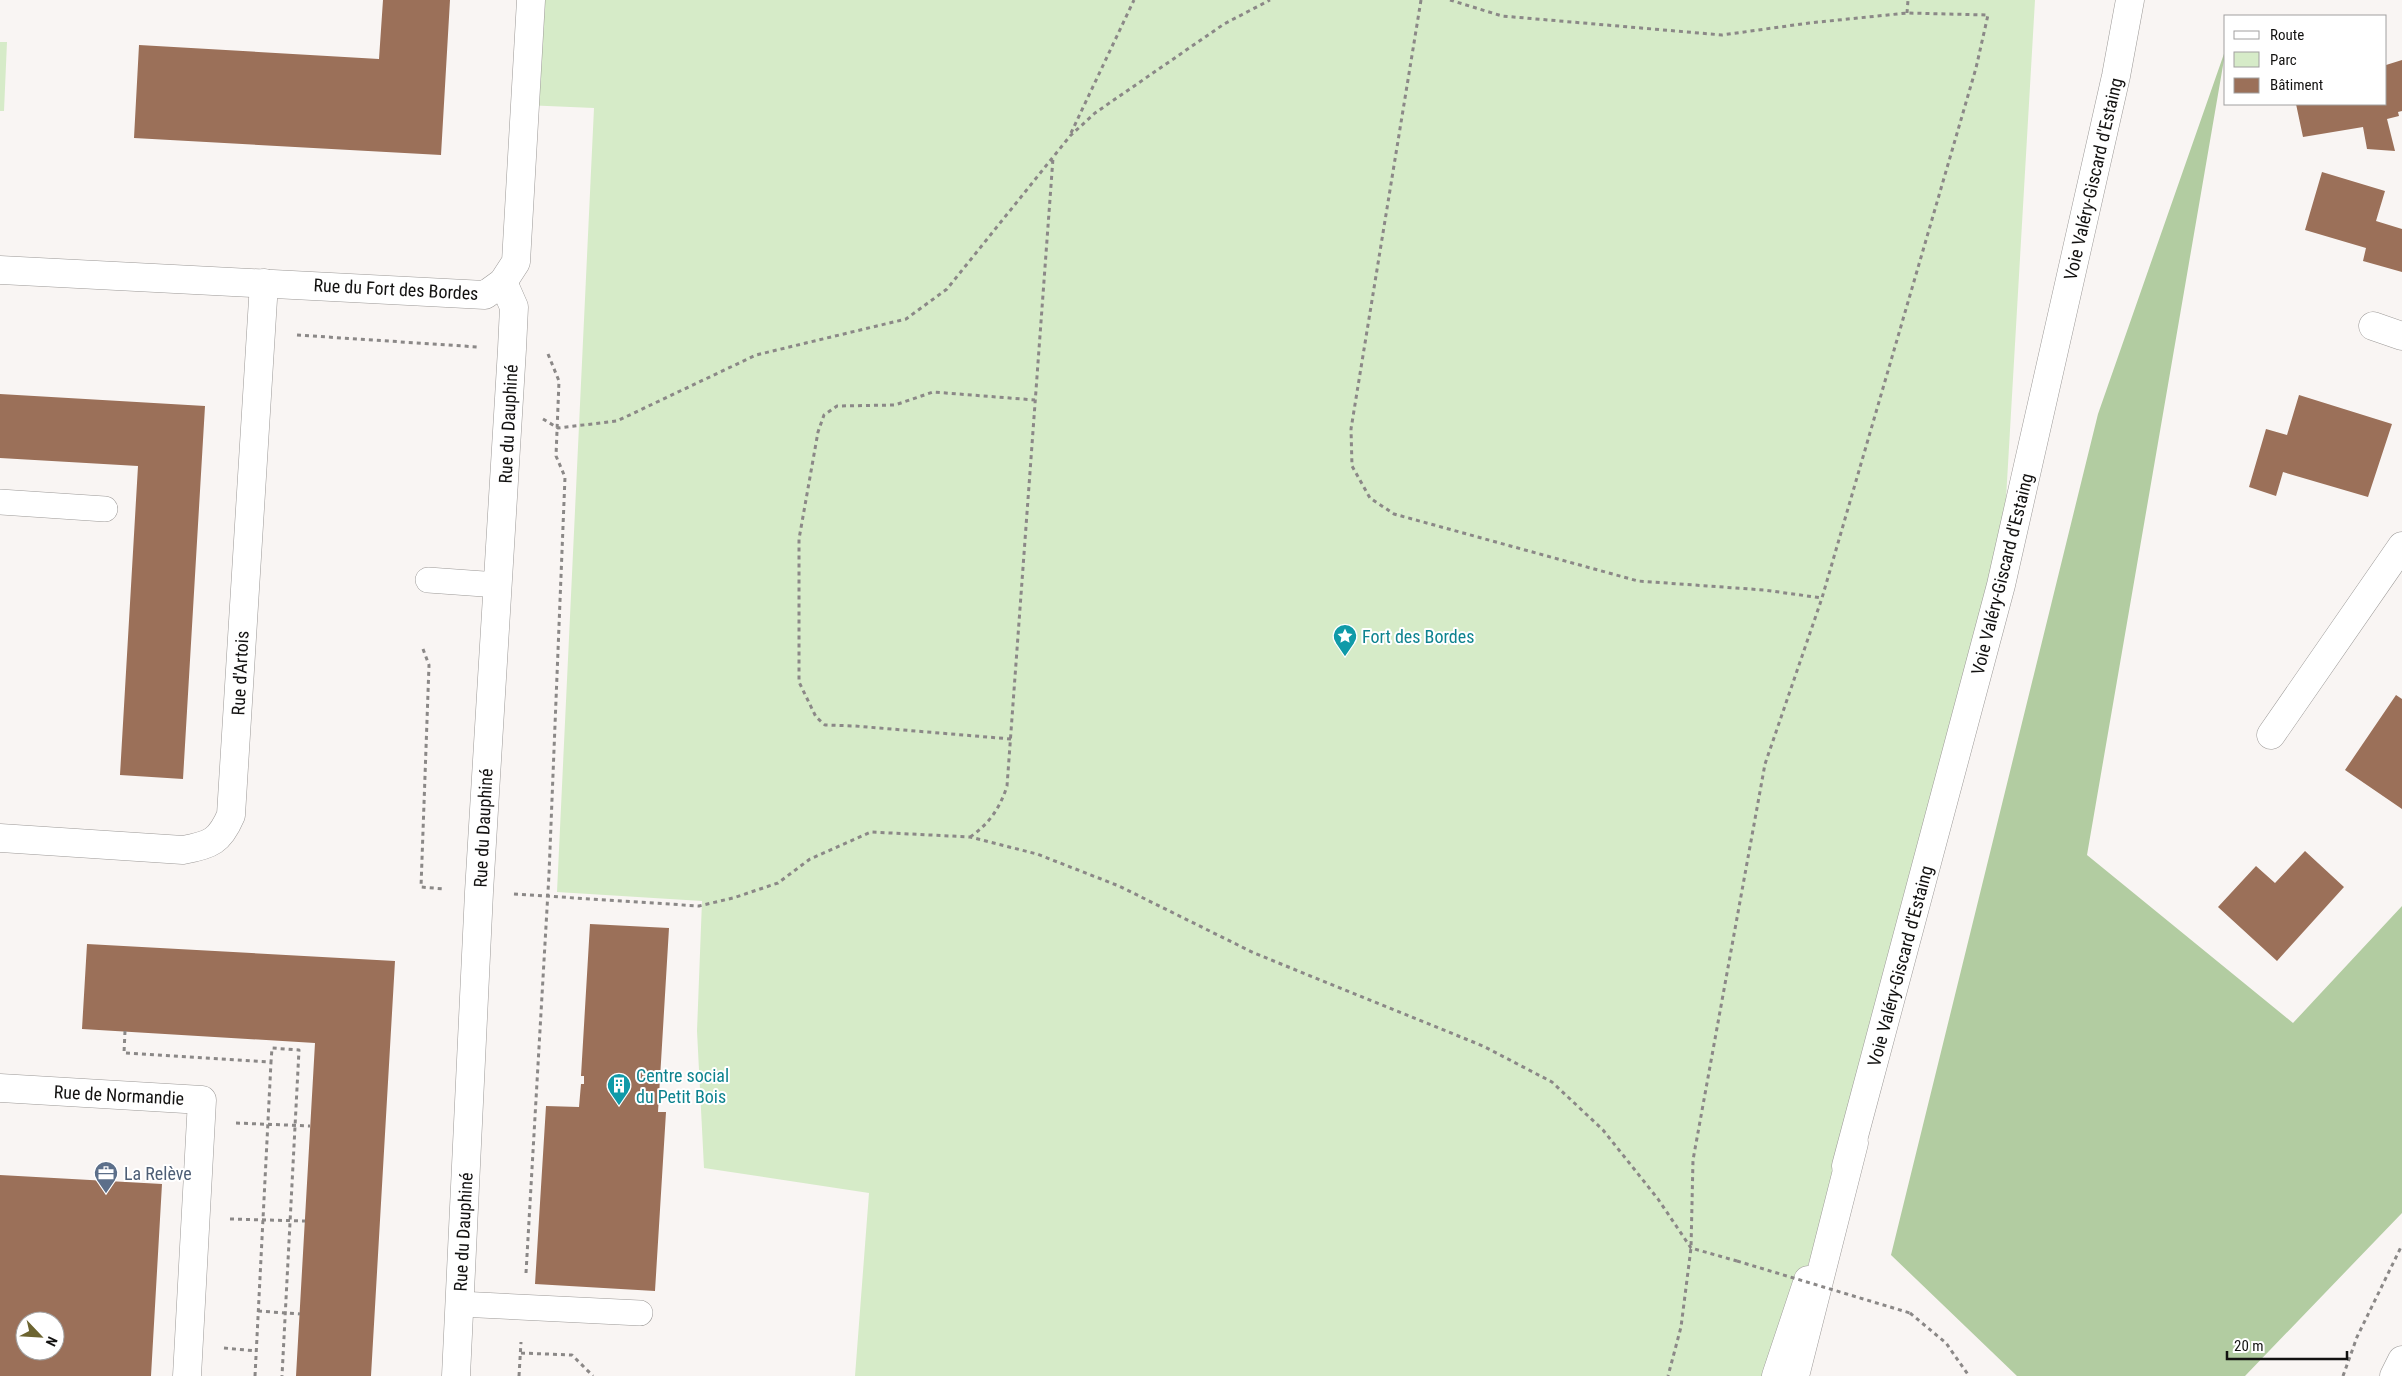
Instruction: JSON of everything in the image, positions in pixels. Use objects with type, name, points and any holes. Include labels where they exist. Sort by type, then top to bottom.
[{"type":"main road","name":"Rue du Fort des Bordes","points":[[0,270],[485,295],[503,282],[516,262],[531,0]]},
{"type":"main road","name":"Voie Valéry-Giscard d'Estaing","points":[[1854,1143],[2001,586],[2116,76],[2130,0]]},
{"type":"main road","name":"Rue du Dauphiné","points":[[456,1376],[480,892],[514,307],[503,282]]},
{"type":"main road","name":"Rue d'Artois","points":[[0,838],[183,850],[213,842],[224,832],[231,815],[264,283]]},
{"type":"main road","points":[[2372,326],[2402,336]]},
{"type":"main road","points":[[2272,735],[2402,546]]},
{"type":"main road","name":"Rue de Normandie","points":[[0,1088],[202,1100],[187,1376]]},
{"type":"main road","points":[[1776,1376],[1854,1143]]},
{"type":"main road","points":[[1795,1376],[1854,1143]]},
{"type":"main road","points":[[2394,1376],[2402,1360]]},
{"type":"lane","points":[[0,502],[105,509]]},
{"type":"lane","points":[[428,580],[498,586]]},
{"type":"lane","points":[[460,1304],[640,1314]]},
{"type":"path","points":[[1070,136],[1134,0]]},
{"type":"path","points":[[509,412],[532,412],[558,428],[617,421],[756,355],[906,319],[947,289],[1070,136],[1096,113],[1224,24],[1270,0]]},
{"type":"path","points":[[1421,0],[1405,85],[1351,429],[1352,466],[1370,498],[1394,514],[1638,581],[1764,590],[1822,598]]},
{"type":"path","points":[[1450,0],[1502,16],[1722,35],[1809,23],[1907,14],[1988,15],[1976,68],[1822,598],[1765,764],[1693,1160],[1691,1248],[1681,1327],[1668,1376]]},
{"type":"path","points":[[1907,14],[1908,0]]},
{"type":"path","points":[[970,837],[980,830],[1002,804],[1007,786],[1053,158]]},
{"type":"path","points":[[1010,739],[825,725],[816,717],[799,682],[799,539],[818,432],[824,415],[837,406],[895,405],[933,392],[1035,400]]},
{"type":"path","points":[[423,650],[429,665],[421,887],[699,906],[733,898],[778,883],[810,859],[872,832],[970,837],[1037,854],[1119,886],[1254,954],[1482,1046],[1552,1082],[1603,1130],[1658,1199],[1691,1248],[1910,1313],[1946,1343],[1969,1376]]},
{"type":"path","points":[[125,1031],[124,1053],[271,1062]]},
{"type":"path","points":[[255,1376],[272,1048],[299,1050],[282,1376]]},
{"type":"path","points":[[200,1122],[310,1126]]},
{"type":"path","points":[[196,1220],[263,1219],[304,1221]]},
{"type":"path","points":[[2343,1376],[2357,1337],[2402,1245]]},
{"type":"path","points":[[258,1311],[300,1314]]},
{"type":"path","points":[[521,1353],[572,1355],[593,1376]]},
{"type":"green space","points":[[531,0],[2035,0],[2001,585],[1854,1143],[1766,1376],[855,1376],[869,1193],[704,1168],[697,1031],[702,901],[557,892],[594,108],[524,105]]},
{"type":"green space","points":[[0,42],[7,42],[4,111],[0,111]]},
{"type":"green space","points":[[2224,54],[2087,855],[2293,1023],[2402,906],[2402,1213],[2245,1376],[2017,1376],[1891,1255],[2098,414]]},
{"type":"building","points":[[383,0],[450,0],[441,155],[134,138],[139,45],[379,59]]},
{"type":"building","points":[[2402,60],[2402,111],[2398,112],[2399,116],[2387,119],[2395,151],[2367,149],[2363,127],[2303,137],[2296,105],[2387,105],[2387,65]]},
{"type":"building","points":[[2322,172],[2385,191],[2376,221],[2402,229],[2402,272],[2363,261],[2366,248],[2305,230]]},
{"type":"building","points":[[0,394],[205,406],[183,779],[120,775],[138,466],[0,458]]},
{"type":"building","points":[[2299,395],[2392,424],[2368,497],[2283,472],[2276,496],[2249,487],[2266,429],[2287,435]]},
{"type":"building","points":[[2396,695],[2402,699],[2402,809],[2345,770]]},
{"type":"building","points":[[2305,851],[2344,887],[2277,961],[2218,907],[2256,866],[2275,883]]},
{"type":"building","name":"Centre social du Petit Bois","points":[[590,924],[669,928],[658,1112],[666,1112],[655,1291],[535,1284],[546,1106],[579,1107],[581,1084],[584,1084],[584,1076],[581,1076]]},
{"type":"building","points":[[87,944],[395,961],[371,1376],[296,1376],[315,1043],[82,1029]]},
{"type":"building","points":[[0,1175],[162,1184],[151,1376],[0,1376]]},
{"type":"place","name":"Fort des Bordes","points":[[1345,657]]},
{"type":"place","name":"Centre social du Petit Bois","points":[[619,1106]]},
{"type":"place","name":"La Relève","points":[[106,1194]]}]
